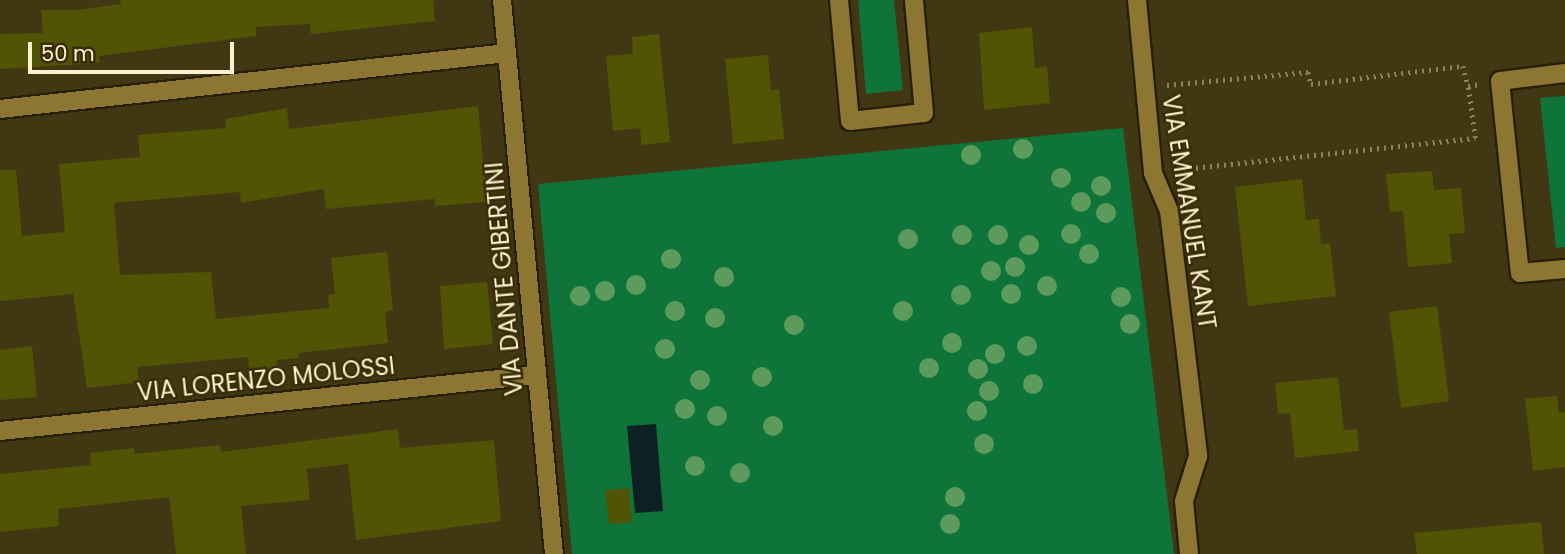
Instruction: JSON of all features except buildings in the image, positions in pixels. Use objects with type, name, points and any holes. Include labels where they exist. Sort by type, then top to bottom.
[{"type":"street","name":"VIA DANTE GIBERTINI","points":[[502,0],[554,554]]},
{"type":"street","points":[[839,0],[850,121],[924,113],[914,0]]},
{"type":"street","name":"VIA EMMANUEL KANT","points":[[1137,0],[1153,173],[1169,211],[1198,456],[1184,501],[1189,554]]},
{"type":"street","points":[[0,109],[507,53]]},
{"type":"street","points":[[1565,73],[1500,81],[1520,273],[1565,269]]},
{"type":"street","name":"VIA LORENZO MOLOSSI","points":[[0,431],[537,375]]},
{"type":"path","points":[[1145,88],[1308,72],[1311,84],[1463,66],[1475,138],[1153,173]]},
{"type":"path","points":[[1468,86],[1500,81]]},
{"type":"green space","points":[[858,0],[894,0],[903,90],[866,94]]},
{"type":"green space","points":[[1565,96],[1565,247],[1556,248],[1540,98]]},
{"type":"green space","points":[[1123,128],[1174,554],[572,554],[538,184]]},
{"type":"water","points":[[656,424],[663,511],[635,513],[627,426]]}]
